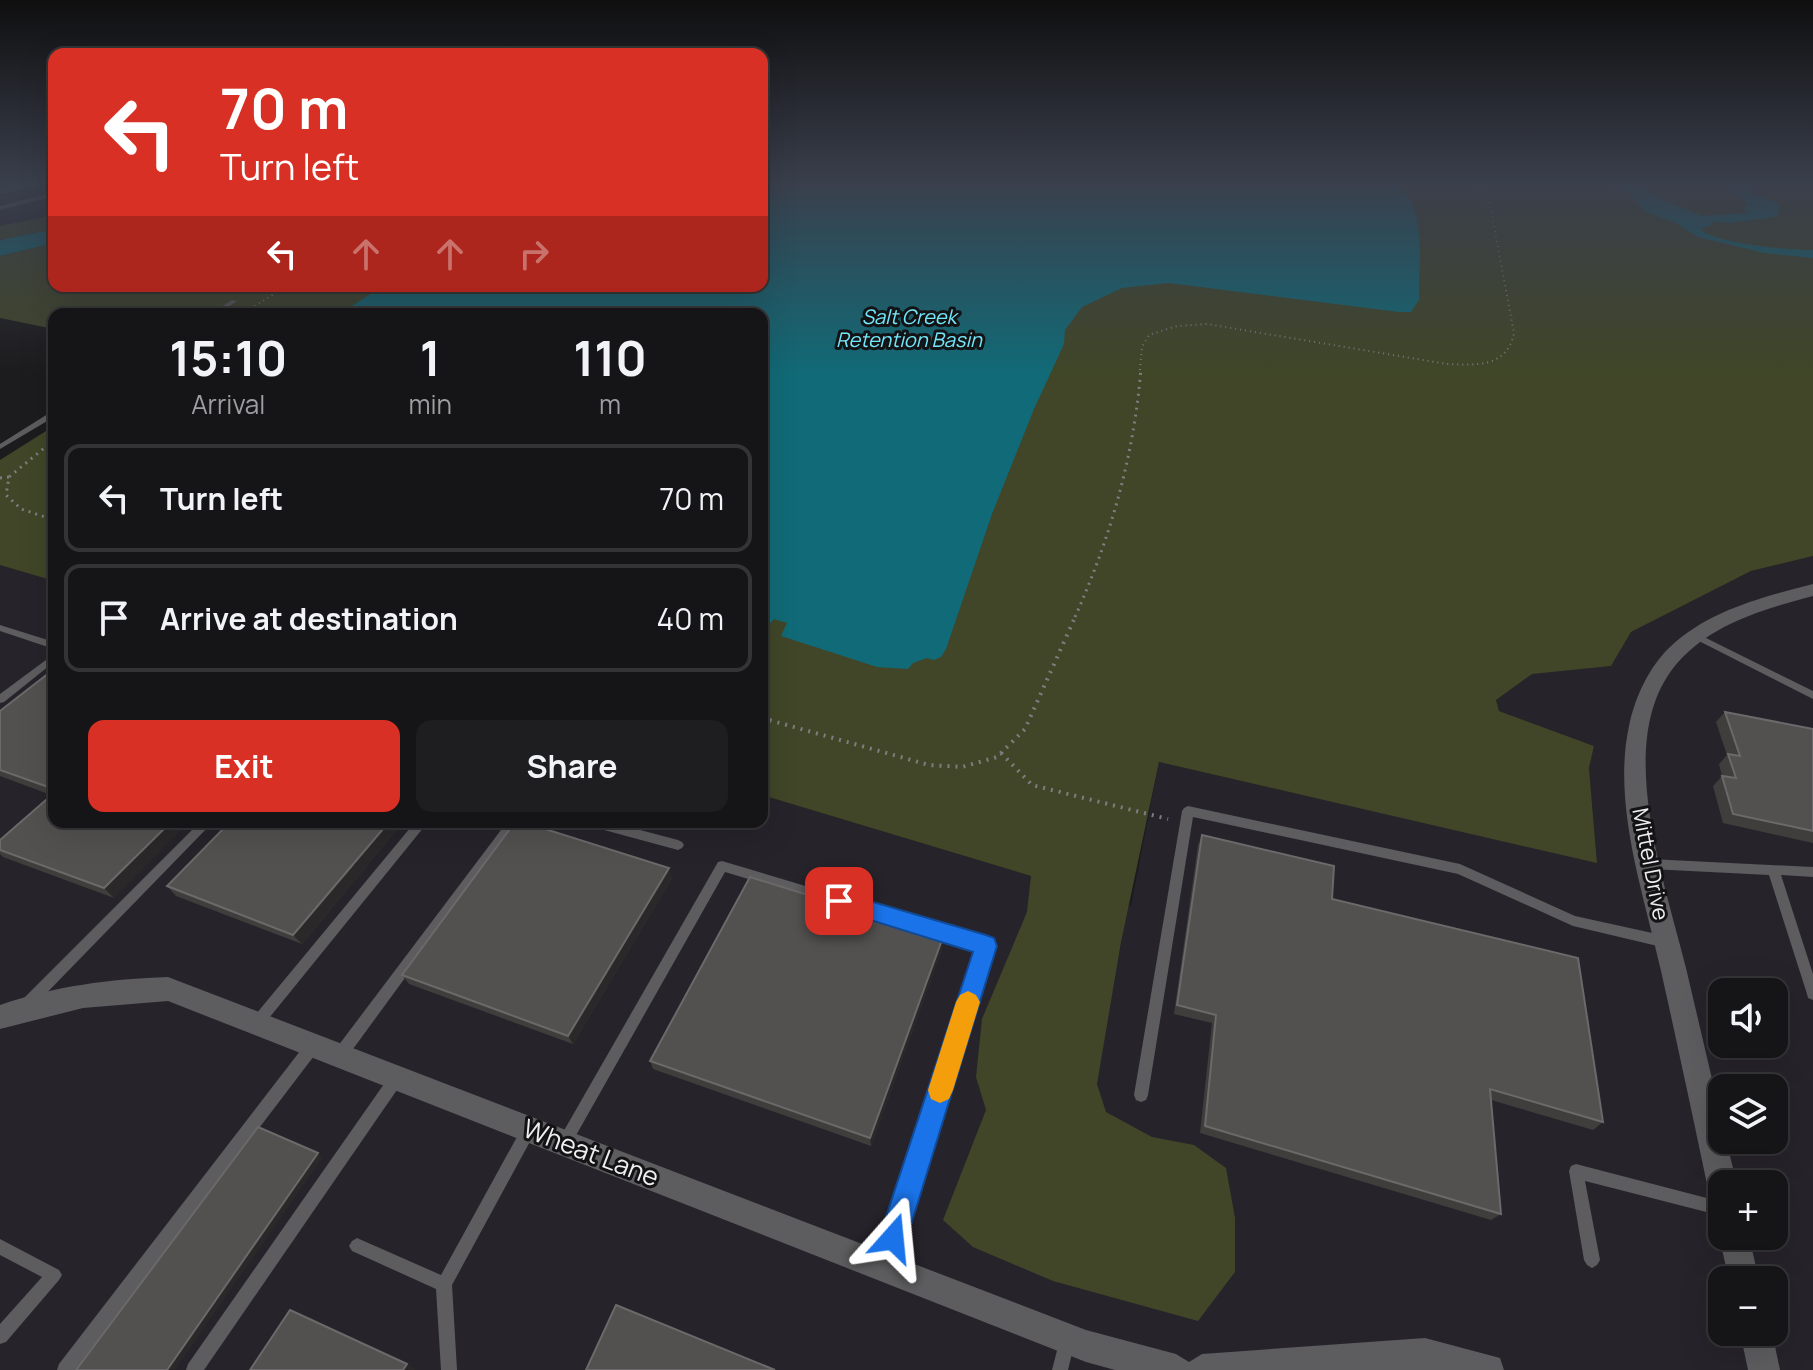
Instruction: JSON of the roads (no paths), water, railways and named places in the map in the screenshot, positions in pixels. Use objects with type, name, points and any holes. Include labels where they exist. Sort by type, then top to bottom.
[{"type":"street","name":"Mittel Drive","points":[[1719,1170],[1650,864],[1637,791],[1637,745],[1648,694],[1670,660],[1694,635],[1755,605],[1813,590]]},
{"type":"street","name":"Wheat Lane","points":[[11,1013],[64,998],[121,990],[168,989],[1067,1339],[1176,1370]]},
{"type":"street","points":[[1759,1346],[1764,1370]]},
{"type":"street","points":[[1202,1370],[1425,1354],[1488,1370]]},
{"type":"lane","points":[[223,308],[234,301]]},
{"type":"lane","points":[[0,447],[48,418]]},
{"type":"lane","points":[[0,628],[48,644]]},
{"type":"lane","points":[[1694,635],[1813,695]]},
{"type":"lane","points":[[0,699],[48,662]]},
{"type":"lane","points":[[1141,1095],[1188,811],[1460,869],[1573,921],[1668,942]]},
{"type":"lane","points":[[11,1013],[201,828]]},
{"type":"lane","points":[[256,1024],[417,828]]},
{"type":"lane","points":[[65,1370],[508,828]]},
{"type":"lane","points":[[615,828],[678,845]]},
{"type":"lane","points":[[1650,864],[1813,872]]},
{"type":"lane","points":[[564,1143],[722,866],[986,946],[884,1268]]},
{"type":"lane","points":[[1773,869],[1813,994]]},
{"type":"lane","points":[[194,1370],[397,1078]]},
{"type":"lane","points":[[449,1370],[444,1284],[529,1130]]},
{"type":"lane","points":[[1592,1260],[1576,1171],[1708,1205]]},
{"type":"lane","points":[[357,1246],[444,1284]]},
{"type":"lane","points":[[0,1247],[54,1275],[0,1336]]},
{"type":"lane","points":[[1060,1370],[1067,1339]]},
{"type":"water","points":[[0,246],[42,246],[0,256]]},
{"type":"water","name":"Salt Creek Retention Basin","points":[[768,246],[1420,246],[1420,252],[1419,300],[1411,312],[1169,283],[1122,288],[1082,307],[1065,330],[1064,344],[992,514],[946,649],[941,657],[913,663],[908,669],[877,667],[781,636],[787,623],[774,619],[768,626],[768,308],[348,308],[374,292],[768,292]]},
{"type":"water","points":[[1735,246],[1813,250],[1813,258],[1764,253]]}]
